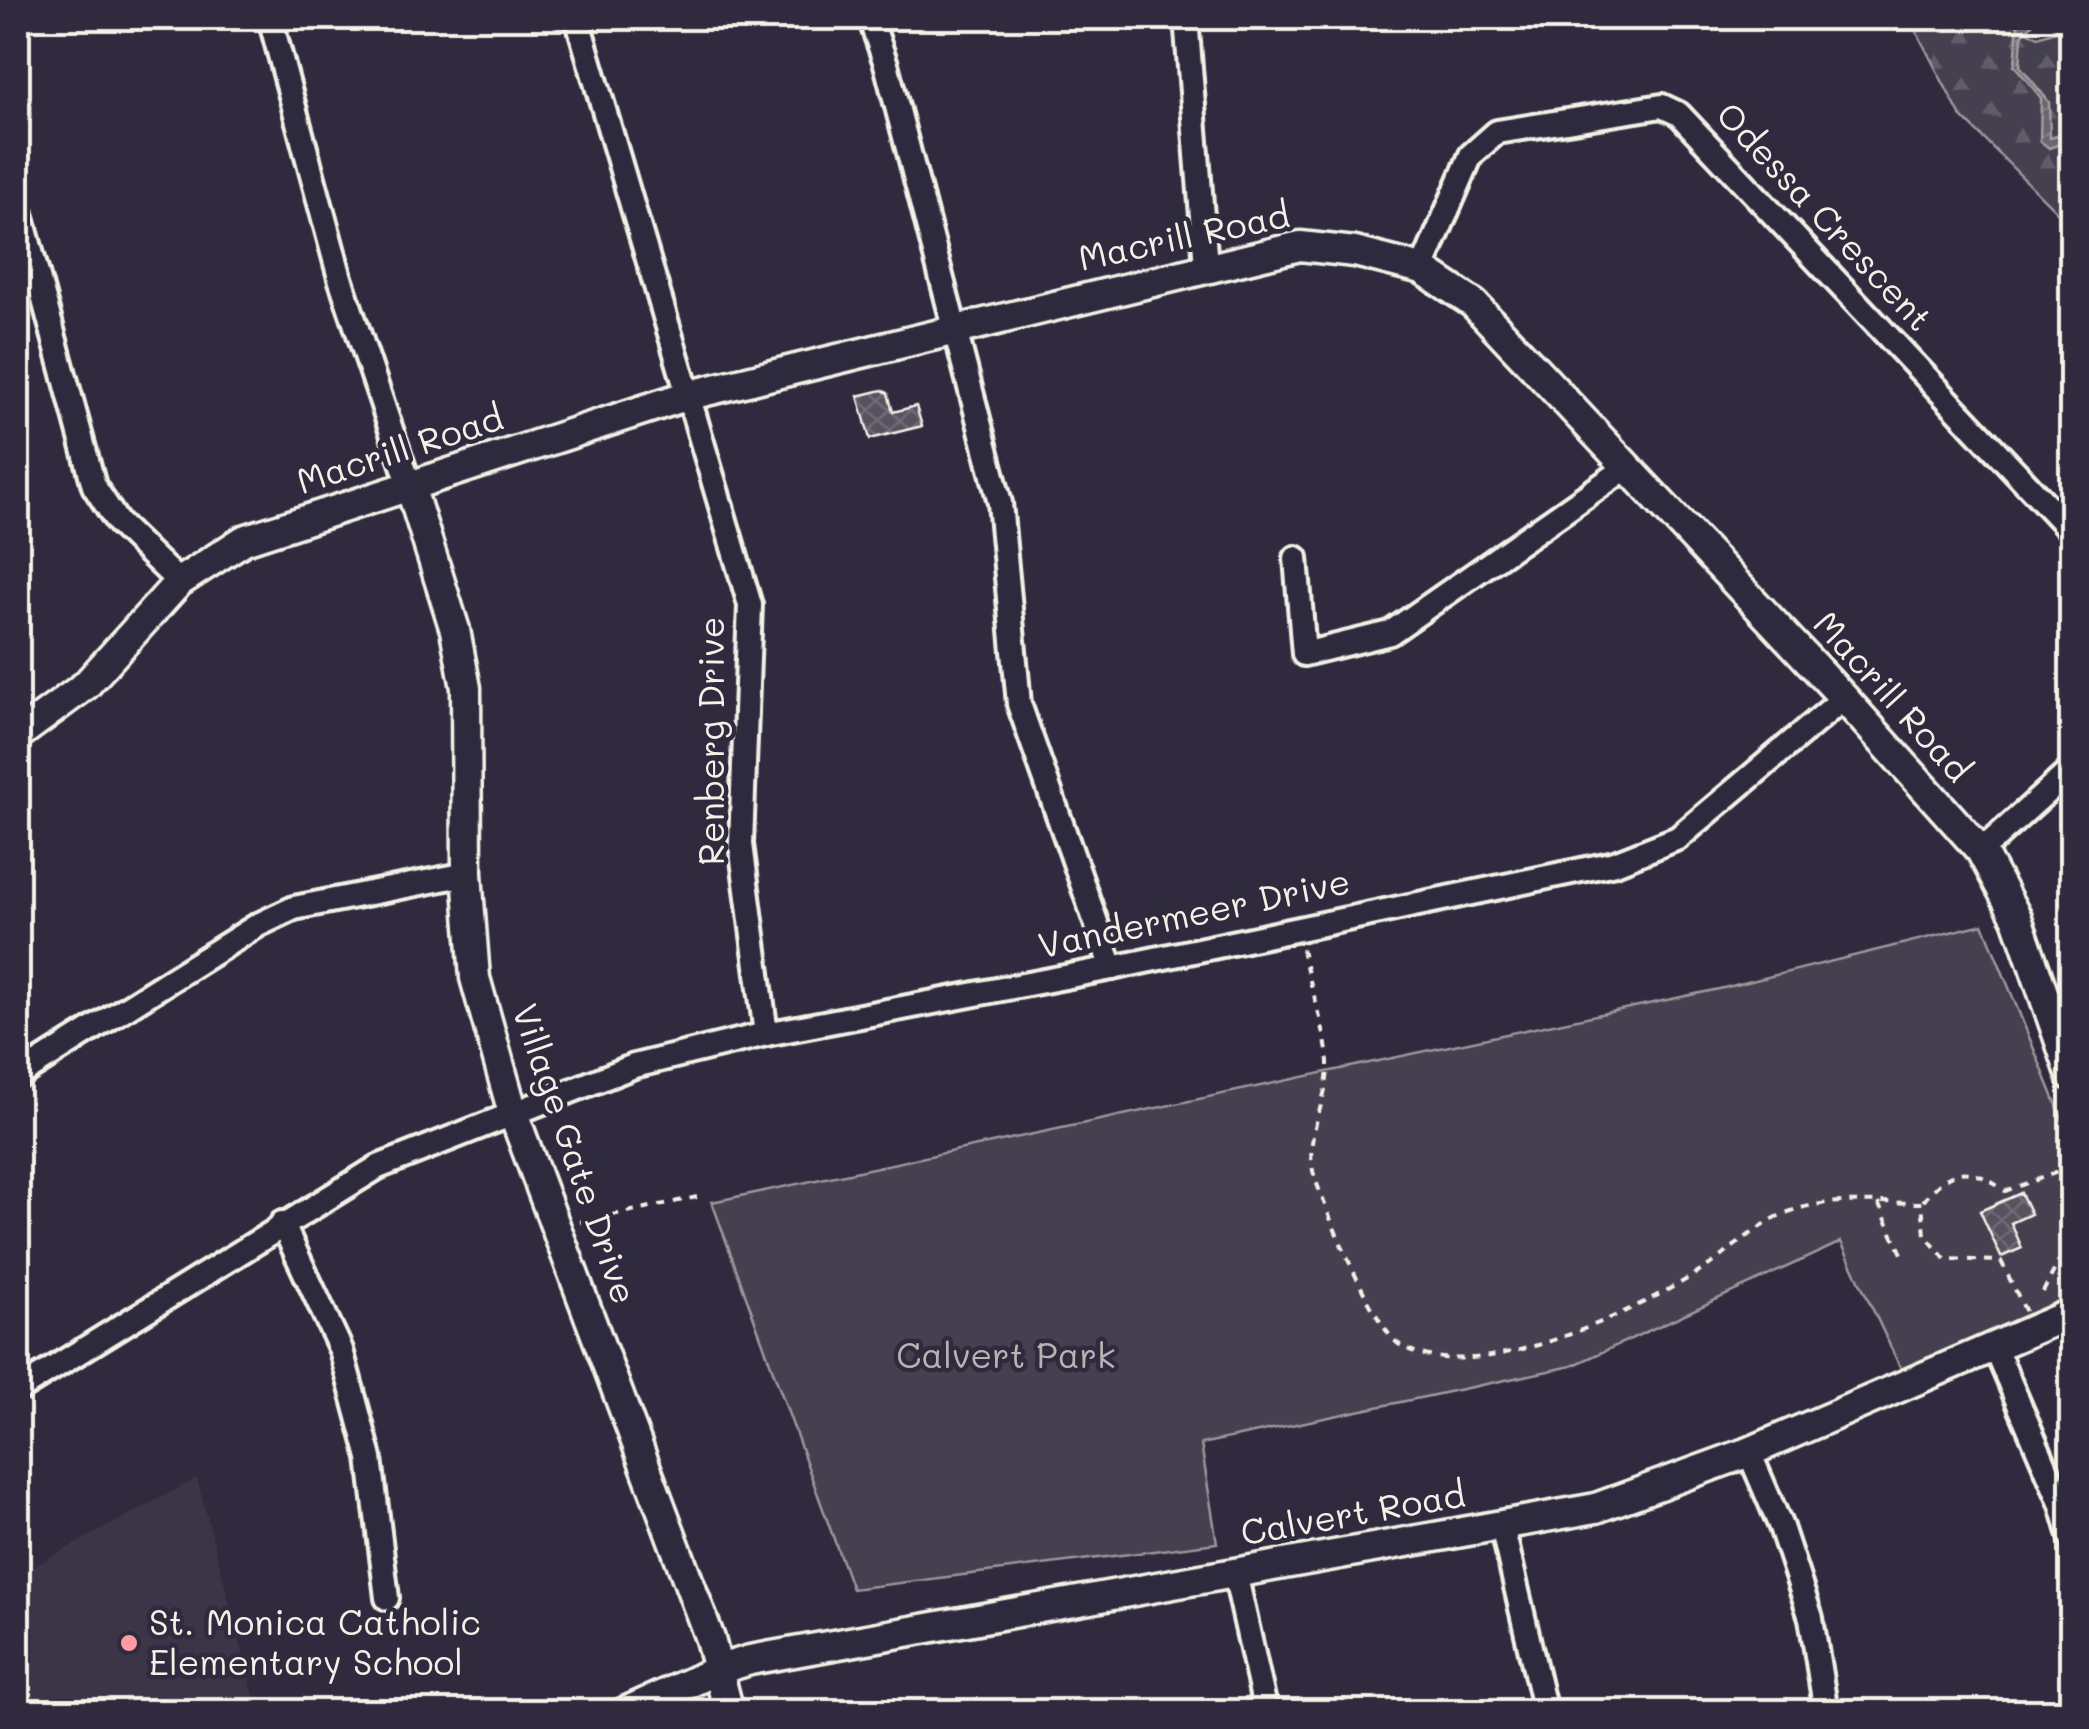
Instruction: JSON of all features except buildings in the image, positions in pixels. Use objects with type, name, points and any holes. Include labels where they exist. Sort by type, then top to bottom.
[{"type":"street","points":[[270,18],[340,278],[410,486]]},
{"type":"street","name":"Renberg Drive","points":[[577,18],[750,605],[742,844],[766,1034]]},
{"type":"street","points":[[870,18],[1000,503],[1019,704],[1112,968]]},
{"type":"street","points":[[1186,18],[1206,266]]},
{"type":"street","name":"Odessa Crescent","points":[[1422,270],[1471,155],[1497,132],[1662,106],[1679,114],[2072,532]]},
{"type":"street","points":[[18,203],[94,486],[118,523],[178,582]]},
{"type":"street","name":"Macrill Road","points":[[18,735],[86,685],[178,582],[244,540],[686,396],[1206,266],[1300,246],[1354,252],[1422,270],[1474,304],[1844,698],[1980,851],[2017,918],[2072,1076]]},
{"type":"street","points":[[1296,558],[1304,654],[1390,633],[1626,468]]},
{"type":"street","name":"Village Gate Drive","points":[[410,486],[455,630],[466,688],[467,874],[476,978],[514,1113],[720,1668],[730,1712]]},
{"type":"street","name":"Vandermeer Drive","points":[[18,1390],[378,1167],[634,1066],[766,1034],[1112,968],[1615,863],[1678,838],[1844,698]]},
{"type":"street","points":[[1980,851],[2072,769]]},
{"type":"street","points":[[18,1076],[258,925],[294,908],[467,874]]},
{"type":"street","points":[[282,1223],[341,1350],[370,1458],[387,1598]]},
{"type":"street","name":"Calvert Road","points":[[625,1712],[720,1668],[1596,1508],[1749,1452],[2072,1314]]},
{"type":"street","points":[[1996,1348],[2062,1505],[2072,1540]]},
{"type":"street","points":[[1749,1452],[1781,1526],[1811,1618],[1826,1712]]},
{"type":"street","points":[[1502,1526],[1545,1712]]},
{"type":"street","points":[[1235,1573],[1266,1712]]},
{"type":"path","points":[[1297,930],[1328,1066],[1312,1134],[1314,1174],[1377,1320],[1400,1346],[1450,1358],[1517,1353],[1588,1327],[1696,1274],[1792,1210],[1922,1203]]},
{"type":"path","points":[[2035,1330],[2001,1261],[1945,1259],[1924,1236],[1922,1203],[1940,1181],[1958,1172],[1980,1172],[2004,1192],[2072,1168]]},
{"type":"path","points":[[556,1227],[697,1197]]},
{"type":"path","points":[[1878,1203],[1904,1258]]},
{"type":"path","points":[[2042,1292],[2072,1236]]},
{"type":"path","points":[[2064,1249],[2072,1252]]},
{"type":"shaded area","name":"St. Monica Catholic Elementary School","points":[[197,1478],[258,1711],[18,1711],[18,1575]]},
{"type":"green space","points":[[1914,18],[2004,18],[2038,37],[2062,29],[2062,18],[2071,18],[2071,226],[1960,115],[1913,25]]},
{"type":"green space","name":"Calvert Park","points":[[1983,924],[2071,1140],[2071,1296],[1902,1371],[1841,1242],[1572,1366],[1201,1444],[1217,1543],[852,1589],[712,1202],[1719,989]]},
{"type":"water","points":[[2037,18],[2022,36],[2020,66],[2049,102],[2050,138],[2071,132],[2071,140],[2049,148],[2040,141],[2041,98],[2014,65],[2020,19]]},
{"type":"place","name":"St. Monica Catholic Elementary School","points":[[129,1643]]}]
